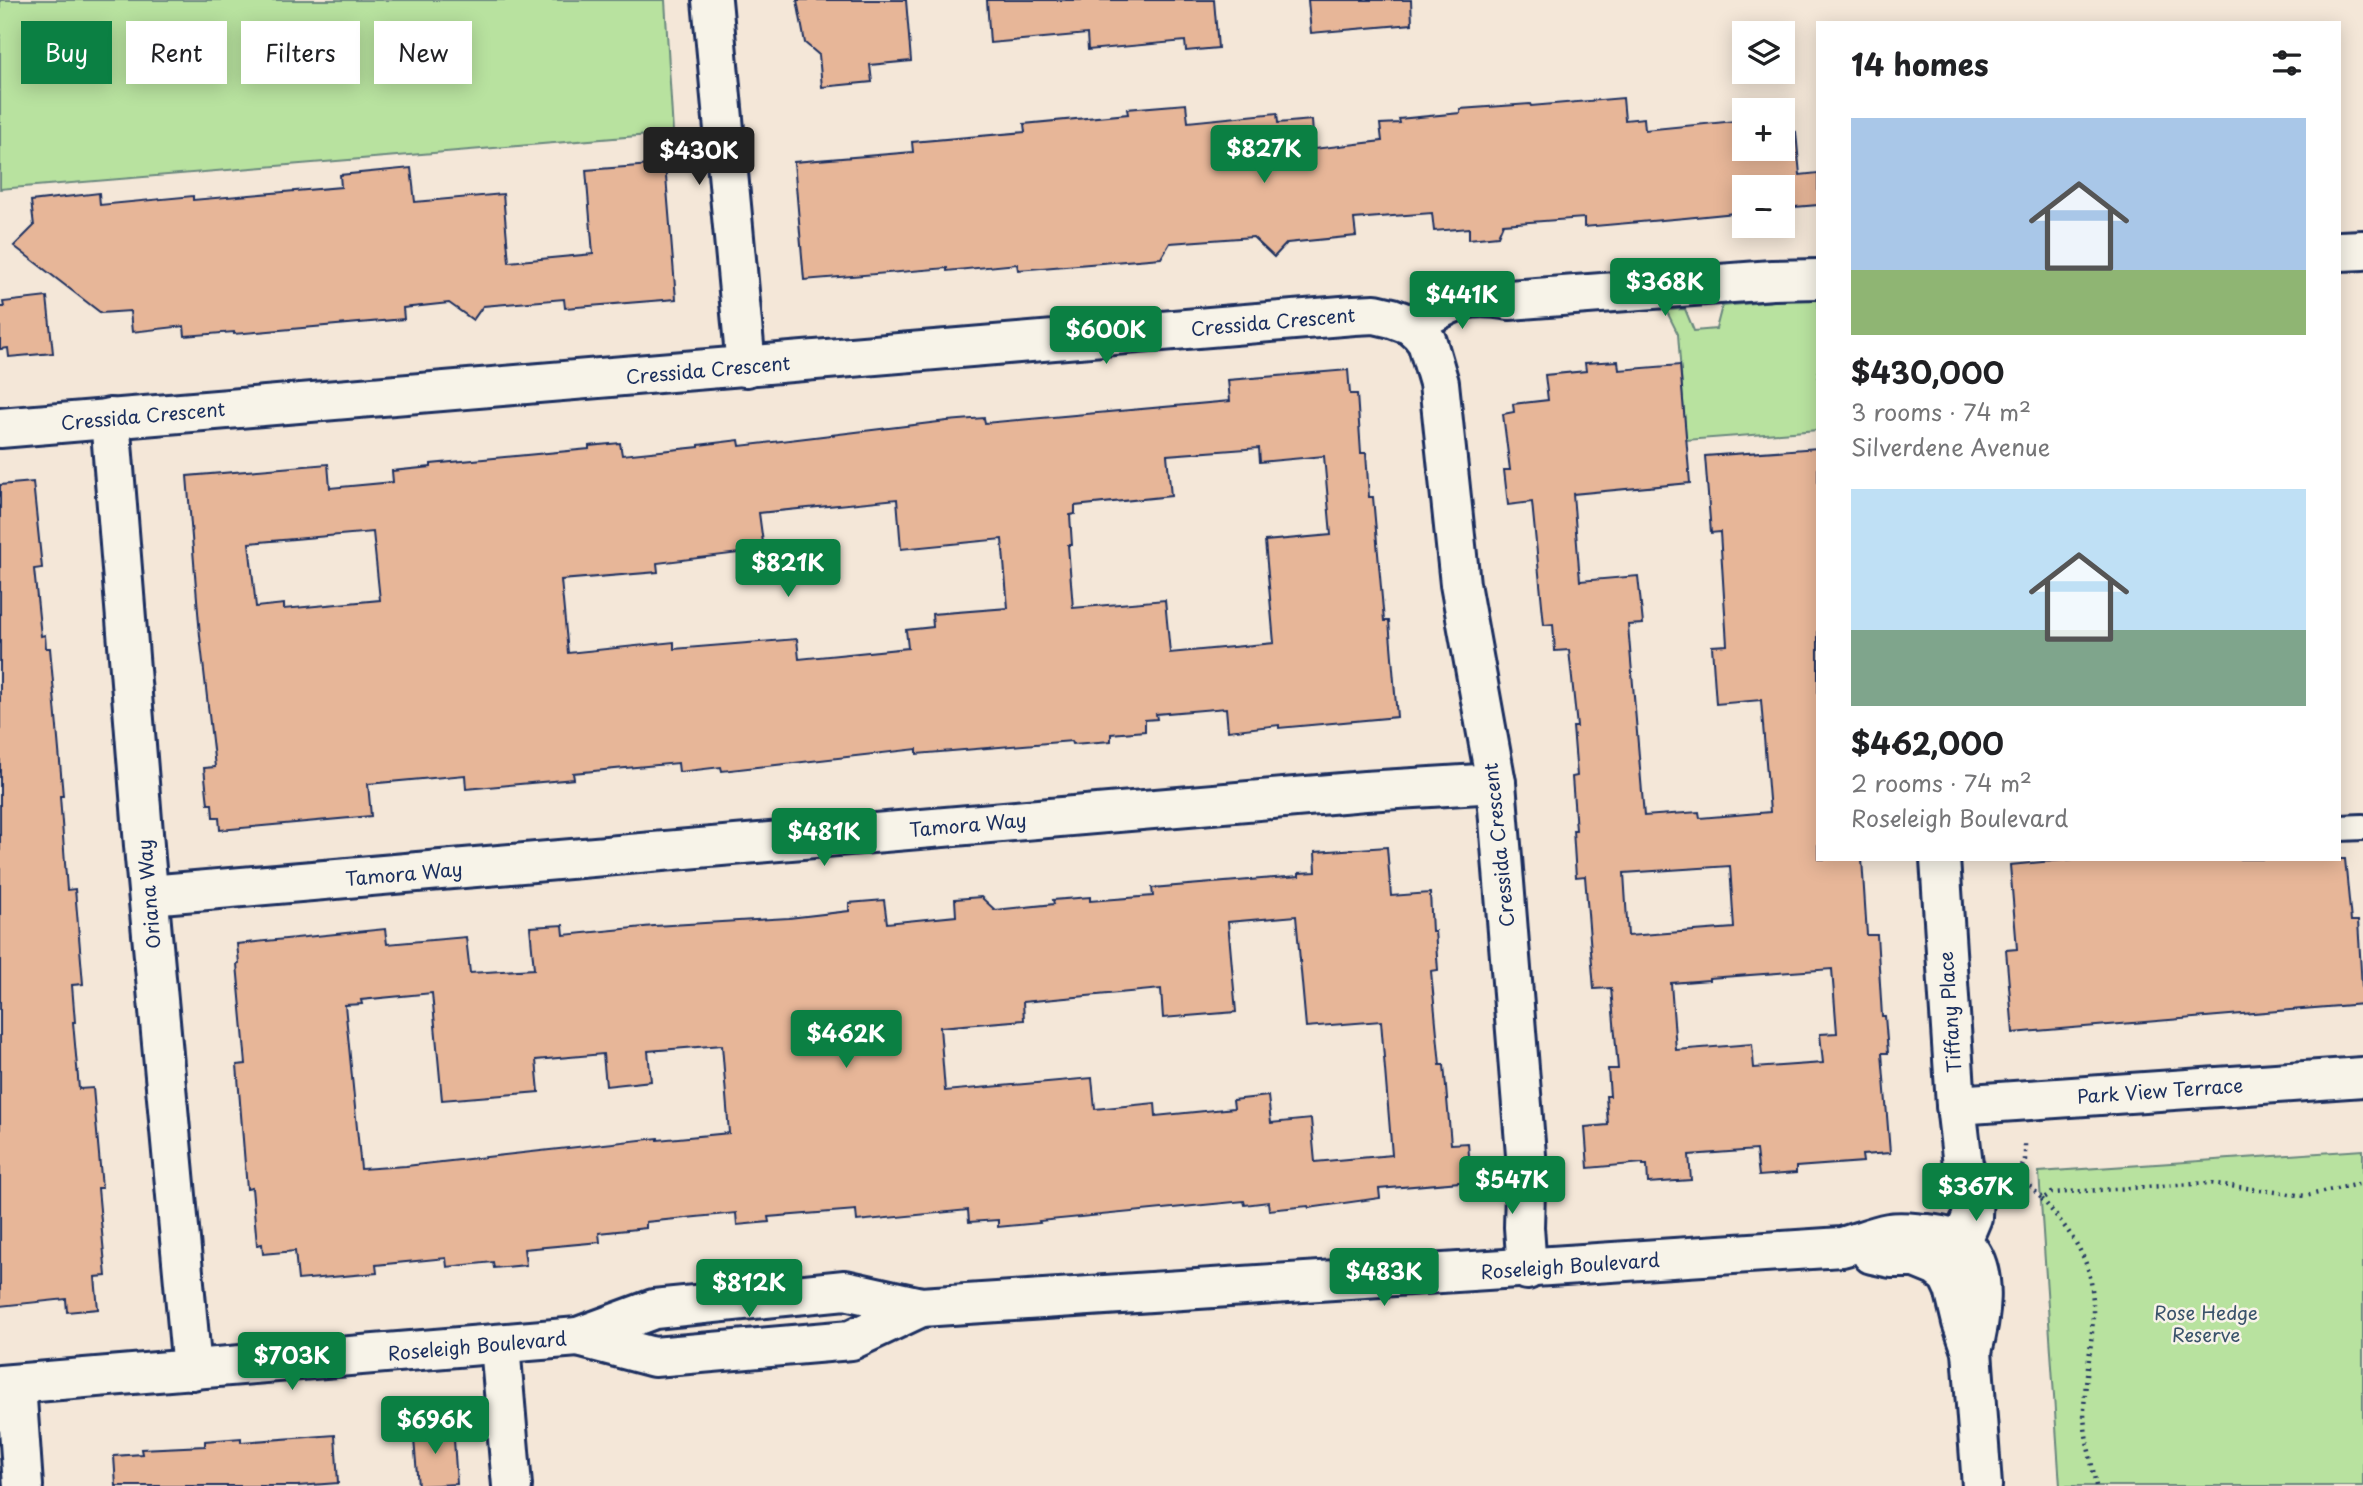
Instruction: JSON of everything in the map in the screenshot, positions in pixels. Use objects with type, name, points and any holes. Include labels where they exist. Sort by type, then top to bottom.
[{"type":"street","points":[[712,0],[746,367]]},
{"type":"street","points":[[2341,251],[2363,250]]},
{"type":"street","points":[[1419,334],[1467,297],[1484,295],[1508,300],[1816,279]]},
{"type":"street","name":"Cressida Crescent","points":[[0,428],[1354,315],[1383,316],[1419,334],[1439,383],[1460,584],[1496,783],[1526,1155],[1524,1227],[1538,1269]]},
{"type":"street","name":"Oriana Way","points":[[110,418],[192,1370]]},
{"type":"street","name":"Tamora Way","points":[[149,895],[1351,792],[1496,783]]},
{"type":"street","name":"Tiffany Place","points":[[1940,861],[1956,1105],[1968,1178],[1952,1192],[1946,1249]]},
{"type":"street","name":"Park View Terrace","points":[[1956,1105],[2363,1077]]},
{"type":"street","name":"Roseleigh Boulevard","points":[[8,1385],[578,1337],[654,1309],[845,1290],[921,1307],[1538,1269],[1842,1247],[1891,1258],[1915,1258],[1946,1249]]},
{"type":"street","points":[[1946,1249],[1948,1276],[1972,1351],[1982,1486]]},
{"type":"street","name":"Roseleigh Boulevard","points":[[578,1337],[654,1357],[851,1340],[921,1307]]},
{"type":"street","points":[[500,1345],[512,1486]]},
{"type":"street","points":[[8,1385],[23,1486]]},
{"type":"lane","points":[[2341,828],[2363,827]]},
{"type":"path","points":[[1968,1178],[2000,1186],[2019,1173],[2059,1218],[2083,1256],[2091,1281],[2093,1310],[2084,1413],[2096,1486]]},
{"type":"path","points":[[2042,1199],[2052,1193],[2209,1183],[2305,1196],[2363,1183]]},
{"type":"green space","points":[[0,0],[665,0],[673,133],[0,189]]},
{"type":"green space","points":[[1816,297],[1816,430],[1686,440],[1678,334],[1666,310],[1685,309],[1694,331],[1716,329],[1722,306]]},
{"type":"green space","name":"Rose Hedge Reserve","points":[[2363,1150],[2363,1486],[2060,1486],[2039,1172]]},
{"type":"building","points":[[797,0],[906,0],[911,61],[870,65],[872,82],[822,87],[819,55],[805,43]]},
{"type":"building","points":[[987,0],[1214,0],[1218,48],[1186,51],[1185,41],[1088,50],[1087,34],[990,43]]},
{"type":"building","points":[[1308,0],[1411,0],[1412,24],[1311,33]]},
{"type":"building","points":[[1623,98],[1625,120],[1644,118],[1645,130],[1732,121],[1732,161],[1795,161],[1796,132],[1800,175],[1816,173],[1816,205],[1795,207],[1795,175],[1732,175],[1732,213],[1584,227],[1584,218],[1503,224],[1498,236],[1469,239],[1469,228],[1434,231],[1432,213],[1354,219],[1356,236],[1287,243],[1274,257],[1253,237],[1170,243],[1161,258],[1018,270],[1017,264],[947,271],[947,268],[804,280],[794,162],[913,152],[912,142],[1025,132],[1024,124],[1128,114],[1127,109],[1186,104],[1188,122],[1277,113],[1278,123],[1312,120],[1314,149],[1382,141],[1380,124],[1400,123],[1399,119],[1460,113],[1460,109]]},
{"type":"building","points":[[665,164],[676,299],[565,308],[564,299],[483,306],[473,320],[449,303],[403,308],[404,319],[234,334],[185,336],[184,326],[132,332],[130,311],[101,313],[14,246],[34,226],[31,201],[99,193],[100,205],[193,196],[193,200],[341,187],[340,175],[411,168],[415,202],[503,194],[509,262],[593,254],[586,170]]},
{"type":"building","points":[[47,297],[53,353],[9,357],[8,348],[0,349],[0,307],[4,307],[3,302]]},
{"type":"building","points":[[1618,361],[1619,370],[1680,365],[1690,483],[1573,494],[1580,581],[1638,576],[1643,624],[1628,625],[1644,816],[1699,812],[1700,818],[1770,812],[1761,700],[1716,704],[1712,646],[1727,645],[1720,532],[1711,533],[1705,456],[1816,448],[1816,861],[1862,861],[1867,935],[1877,935],[1882,1016],[1885,1016],[1888,1053],[1882,1053],[1890,1153],[1862,1155],[1863,1162],[1796,1167],[1796,1173],[1759,1176],[1756,1150],[1689,1155],[1691,1180],[1648,1183],[1647,1165],[1643,1163],[1588,1168],[1585,1127],[1608,1125],[1608,1069],[1618,1069],[1611,988],[1594,989],[1585,876],[1576,877],[1572,777],[1577,776],[1573,727],[1577,727],[1569,650],[1555,651],[1553,624],[1544,625],[1532,502],[1508,505],[1504,470],[1510,470],[1503,414],[1514,412],[1513,404],[1548,400],[1545,375],[1586,371],[1585,363]],"holes":[[[1730,866],[1734,928],[1628,936],[1624,873]],[[1832,969],[1837,1033],[1820,1034],[1823,1063],[1754,1068],[1752,1044],[1676,1050],[1671,983]]]},
{"type":"building","points":[[1348,370],[1350,394],[1357,394],[1361,453],[1366,453],[1369,497],[1373,497],[1384,621],[1389,621],[1397,717],[1228,731],[1226,708],[1156,714],[1157,719],[1145,720],[1145,731],[1111,734],[1111,741],[1073,744],[1072,741],[917,754],[917,749],[722,771],[721,767],[679,772],[678,763],[573,773],[574,779],[466,789],[465,775],[368,784],[371,816],[220,830],[219,817],[213,817],[212,804],[208,804],[204,768],[215,767],[200,636],[187,476],[328,464],[330,488],[393,482],[392,471],[431,467],[431,464],[589,449],[589,446],[620,443],[622,455],[739,440],[740,446],[947,421],[984,418],[985,423],[1230,401],[1228,380]],"holes":[[[1259,448],[1260,462],[1324,456],[1331,535],[1265,541],[1274,643],[1170,653],[1165,600],[1073,608],[1068,545],[1072,545],[1070,515],[1075,514],[1075,506],[1171,496],[1167,455]],[[897,499],[901,549],[1002,539],[1008,608],[932,614],[933,627],[906,630],[908,648],[799,659],[797,639],[674,649],[674,642],[568,653],[561,580],[658,572],[657,563],[764,550],[759,513]],[[373,532],[380,600],[284,609],[284,604],[256,607],[249,543]]]},
{"type":"building","points":[[33,482],[42,568],[34,569],[41,636],[45,635],[46,648],[50,648],[63,796],[60,796],[67,890],[75,889],[83,984],[72,985],[79,1089],[93,1088],[106,1276],[95,1277],[98,1309],[67,1312],[66,1299],[0,1306],[0,485]]},
{"type":"building","points":[[1387,847],[1391,896],[1430,893],[1438,970],[1431,971],[1440,1065],[1444,1065],[1451,1144],[1468,1143],[1471,1181],[1379,1189],[1380,1198],[1309,1208],[1269,1210],[1268,1202],[1245,1205],[1244,1201],[998,1227],[998,1220],[969,1222],[968,1210],[857,1221],[856,1210],[768,1217],[769,1222],[737,1225],[736,1213],[646,1222],[646,1228],[599,1233],[600,1242],[524,1249],[526,1265],[494,1268],[493,1262],[447,1267],[446,1258],[376,1265],[377,1273],[298,1280],[295,1251],[263,1254],[262,1244],[257,1245],[252,1188],[247,1189],[237,1065],[246,1064],[237,944],[385,929],[387,944],[466,937],[470,973],[534,969],[530,927],[563,925],[564,935],[654,926],[789,918],[849,911],[849,903],[884,900],[887,923],[956,916],[955,899],[981,897],[995,910],[1054,904],[1053,900],[1090,897],[1090,901],[1153,896],[1152,888],[1299,876],[1299,873],[1316,872],[1315,852]],"holes":[[[1296,916],[1306,1027],[1381,1021],[1392,1155],[1315,1162],[1311,1119],[1271,1123],[1268,1096],[1233,1100],[1234,1108],[1156,1116],[1155,1103],[1095,1109],[1092,1078],[945,1091],[940,1027],[1024,1020],[1023,1002],[1161,989],[1163,1018],[1236,1012],[1228,922]],[[432,993],[442,1100],[539,1092],[536,1060],[603,1054],[606,1086],[651,1081],[648,1051],[722,1045],[729,1133],[361,1169],[345,1005],[362,1004],[361,1000]]]},
{"type":"building","points":[[2345,859],[2351,921],[2358,921],[2363,1004],[2013,1033],[2006,950],[2017,949],[2010,865],[2053,861]]},
{"type":"building","points":[[453,1425],[457,1484],[418,1486],[413,1428]]},
{"type":"building","points":[[335,1435],[338,1483],[297,1486],[116,1486],[114,1456],[142,1454],[141,1449],[205,1446],[205,1441],[241,1438],[241,1442]]}]
